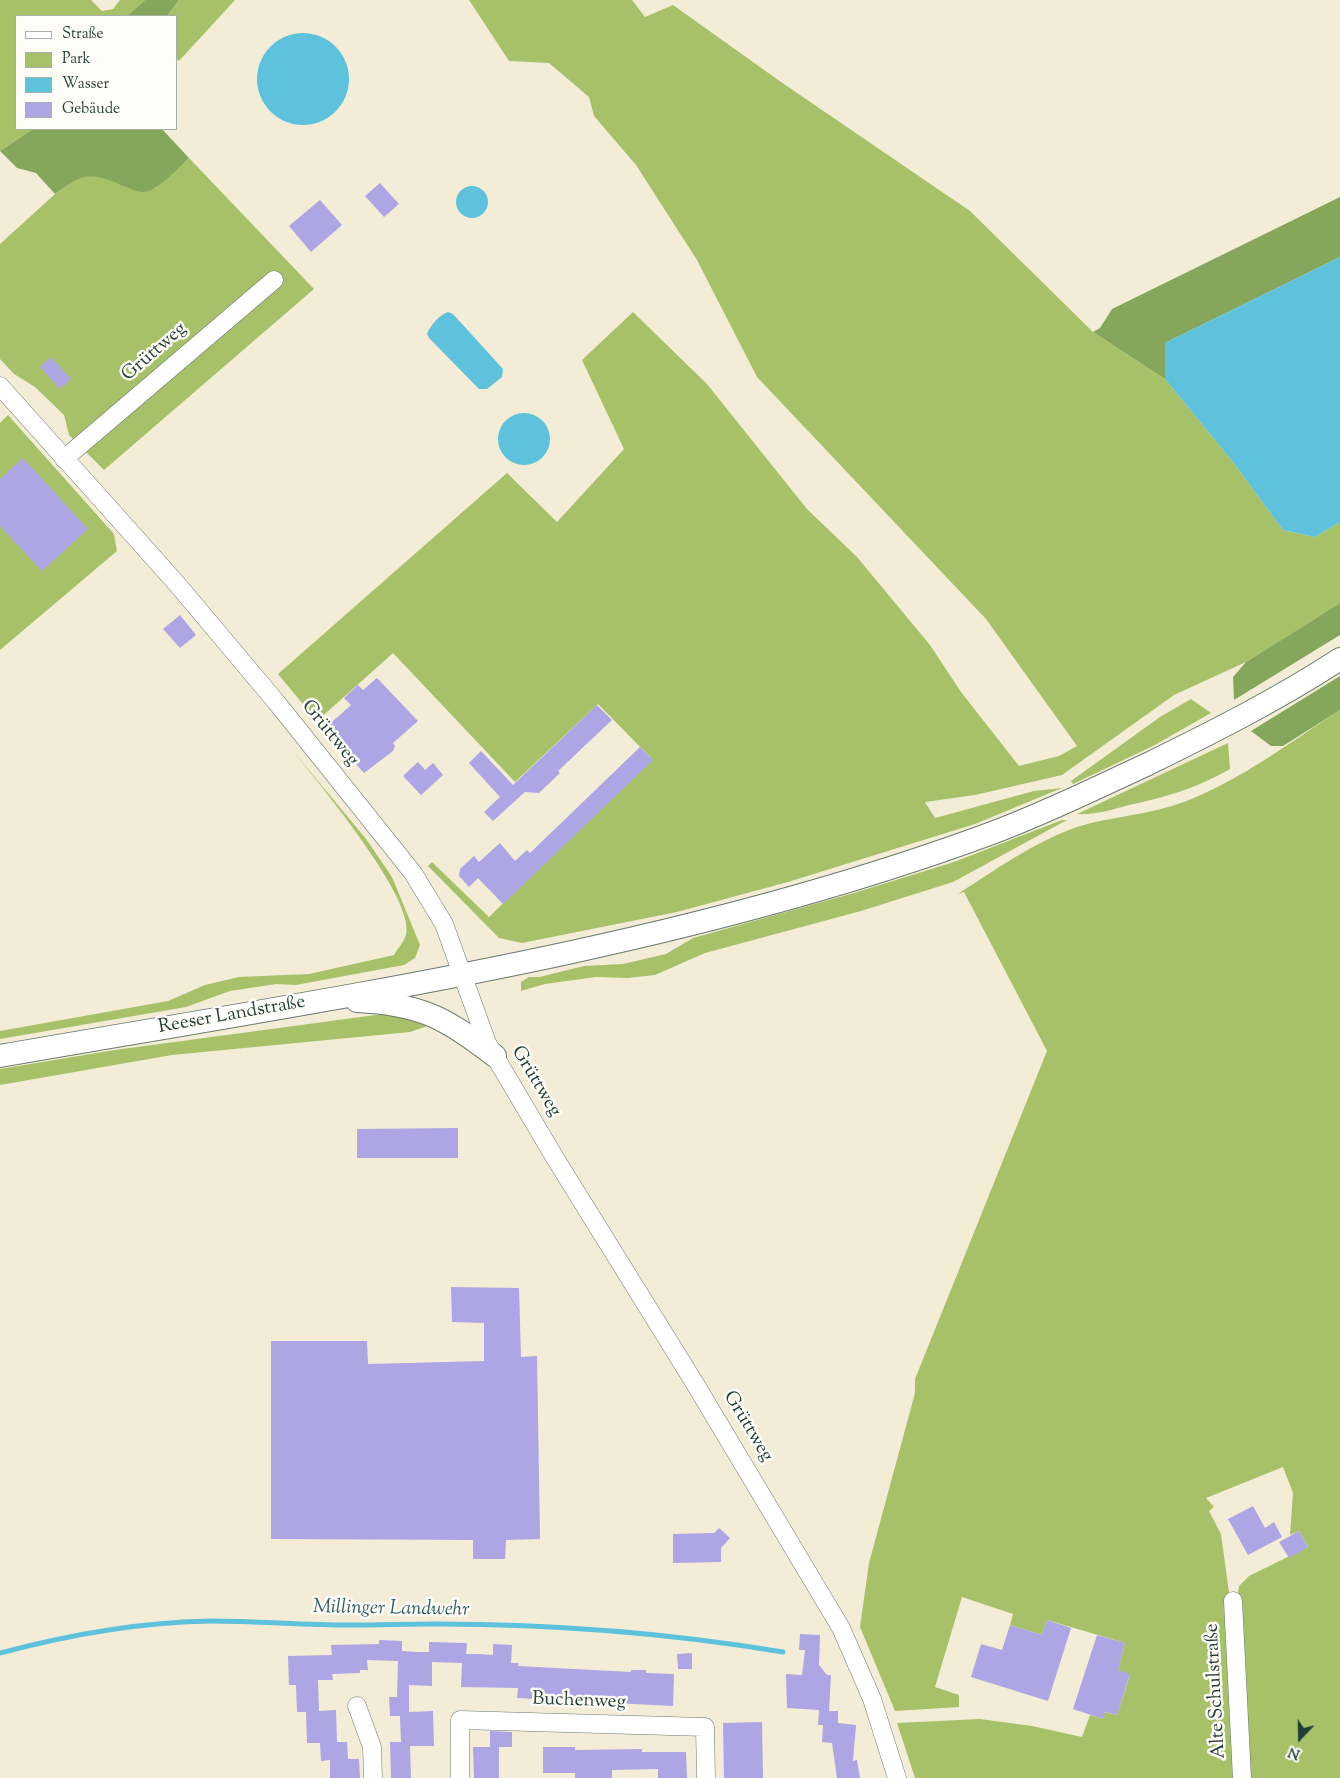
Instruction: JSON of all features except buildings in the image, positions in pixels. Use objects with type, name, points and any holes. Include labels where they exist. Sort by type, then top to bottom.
[{"type":"main road","name":"Reeser Landstraße","points":[[0,1056],[463,974],[730,915],[863,877],[927,856],[1037,815],[1220,729],[1340,659]]},
{"type":"main road","points":[[322,999],[381,1002],[424,1011],[450,1023],[495,1056]]},
{"type":"street","name":"Grüttweg","points":[[64,458],[274,280]]},
{"type":"street","name":"Grüttweg","points":[[0,386],[177,584],[277,703],[413,873],[444,924],[487,1043],[699,1390],[840,1628],[872,1699],[897,1778]]},
{"type":"street","name":"Alte Schulstraße","points":[[1233,1601],[1242,1778]]},
{"type":"street","points":[[357,1706],[372,1747],[373,1778]]},
{"type":"street","name":"Buchenweg","points":[[460,1778],[460,1720],[705,1727],[706,1778]]},
{"type":"green space","points":[[0,0],[91,0],[102,11],[113,9],[120,0],[145,0],[128,15],[15,15],[15,130],[32,130],[0,151]]},
{"type":"green space","points":[[145,0],[179,0],[168,15],[128,15]]},
{"type":"green space","points":[[179,0],[235,0],[179,61],[178,15],[168,15]]},
{"type":"green space","points":[[469,0],[632,0],[645,17],[673,5],[781,82],[970,211],[1093,332],[1165,379],[1233,462],[1283,530],[1315,537],[1340,522],[1340,603],[1246,662],[1174,695],[1062,775],[975,795],[925,802],[935,818],[1034,791],[1062,788],[975,824],[788,882],[677,912],[522,943],[499,938],[428,866],[432,862],[489,917],[652,759],[598,704],[515,782],[393,653],[317,721],[278,674],[507,473],[557,522],[624,449],[582,360],[633,312],[707,384],[807,509],[857,557],[930,645],[961,692],[1019,766],[1059,756],[1077,746],[986,619],[757,377],[697,260],[636,165],[594,116],[589,97],[549,63],[509,61]]},
{"type":"green space","points":[[32,130],[163,130],[189,158],[161,184],[149,191],[137,191],[93,176],[72,182],[55,194],[36,173],[17,168],[0,151]]},
{"type":"green space","points":[[189,158],[314,289],[104,470],[69,435],[64,415],[35,387],[14,374],[0,359],[0,244],[55,194],[76,178],[87,175],[97,176],[155,188]]},
{"type":"green space","points":[[1340,197],[1340,257],[1165,343],[1165,379],[1093,332],[1100,328],[1112,309]]},
{"type":"green space","points":[[8,415],[114,534],[117,551],[0,650],[0,423]]},
{"type":"green space","points":[[1340,603],[1340,635],[1234,700],[1233,677],[1246,662]]},
{"type":"green space","points":[[1340,676],[1340,710],[1283,746],[1271,746],[1251,731]]},
{"type":"green space","points":[[1191,699],[1211,713],[1153,746],[1073,784],[1071,781],[1160,717]]},
{"type":"green space","points":[[1340,710],[1340,1778],[1247,1778],[1237,1600],[1239,1586],[1249,1576],[1308,1547],[1299,1531],[1290,1535],[1293,1493],[1283,1467],[1206,1498],[1214,1507],[1209,1511],[1221,1534],[1230,1600],[1239,1778],[915,1778],[897,1723],[980,1719],[1032,1726],[1082,1737],[1090,1715],[1103,1719],[1104,1712],[1117,1715],[1130,1675],[1118,1670],[1125,1643],[1047,1620],[1042,1635],[1010,1625],[1013,1614],[962,1597],[935,1687],[959,1695],[959,1707],[895,1711],[860,1627],[869,1563],[915,1393],[915,1379],[1047,1051],[964,892],[958,894],[1016,857],[1062,833],[1090,823],[1171,806],[1205,793],[1245,772]]},
{"type":"green space","points":[[1228,743],[1230,769],[1205,782],[1156,799],[1103,812],[1077,814]]},
{"type":"green space","points":[[294,752],[366,839],[392,877],[420,945],[415,958],[404,965],[296,985],[276,984],[230,991],[186,1007],[0,1039],[0,1031],[168,1001],[205,985],[239,977],[309,974],[394,955],[406,935],[405,918],[396,896],[363,842]]},
{"type":"green space","points":[[1062,820],[1067,820],[953,882],[861,911],[705,953],[655,975],[628,978],[596,977],[545,984],[521,991],[521,982],[529,977],[539,977],[584,966],[623,964],[666,954],[693,938],[854,893],[954,862]]},
{"type":"green space","points":[[383,1014],[436,1023],[410,1032],[172,1055],[0,1085],[0,1069],[115,1050]]},
{"type":"water","points":[[303,33],[321,36],[336,46],[346,61],[349,79],[346,97],[336,112],[321,122],[303,125],[285,122],[270,112],[260,97],[257,79],[260,61],[270,46],[285,36]]},
{"type":"water","points":[[472,186],[478,187],[483,191],[487,196],[487,208],[483,213],[478,217],[472,218],[466,217],[461,213],[457,208],[456,202],[457,196],[461,191],[466,187]]},
{"type":"water","points":[[1340,257],[1340,522],[1315,537],[1283,530],[1233,462],[1165,379],[1165,343]]},
{"type":"water","points":[[448,312],[453,314],[503,369],[502,377],[487,389],[479,389],[429,338],[427,334],[433,324]]},
{"type":"water","points":[[524,413],[534,415],[542,421],[548,429],[550,439],[548,449],[542,457],[534,463],[524,465],[514,463],[506,457],[500,449],[498,439],[500,429],[506,421],[514,415]]},
{"type":"waterway","name":"Millinger Landwehr","points":[[0,1653],[104,1631],[158,1624],[211,1621],[332,1625],[480,1624],[567,1628],[654,1635],[783,1652]]}]
